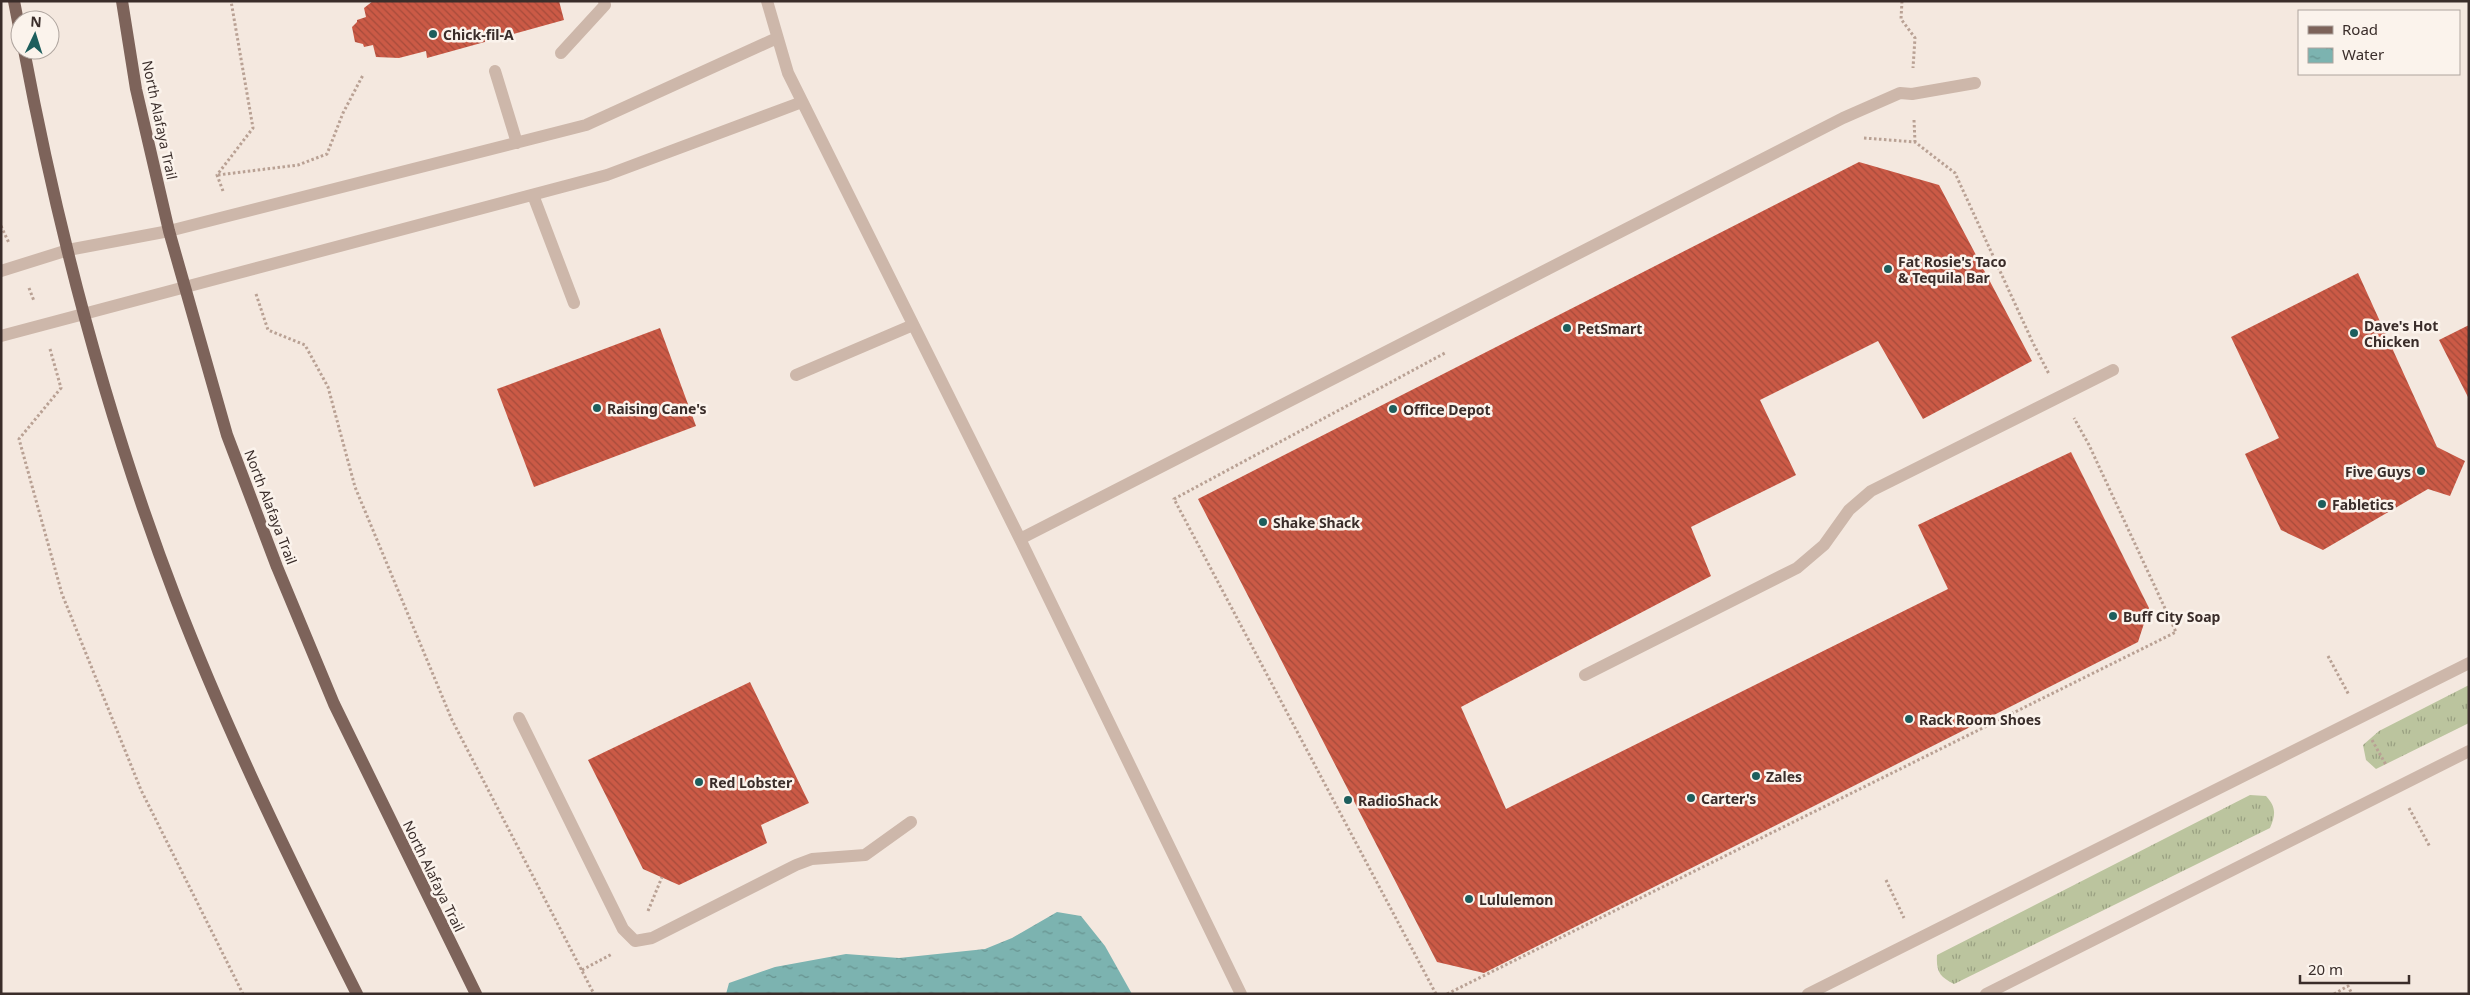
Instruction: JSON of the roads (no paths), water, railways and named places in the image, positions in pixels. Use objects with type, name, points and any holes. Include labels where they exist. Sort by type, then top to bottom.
[{"type":"main road","name":"North Alafaya Trail","points":[[122,1],[136,89],[169,231],[227,435],[288,593],[334,704],[476,994]]},
{"type":"main road","points":[[26,60],[36,113],[85,314],[124,448],[176,599],[232,736],[301,883],[357,994]]},
{"type":"street","points":[[561,53],[605,5],[604,1]]},
{"type":"street","points":[[767,1],[788,73],[1020,540],[1241,994]]},
{"type":"street","points":[[1,271],[68,250],[169,231],[586,125],[778,38]]},
{"type":"street","points":[[495,71],[518,143]]},
{"type":"street","points":[[1020,540],[1843,118],[1900,93],[1912,94],[1975,84]]},
{"type":"street","points":[[1,336],[248,272],[607,175],[802,102]]},
{"type":"street","points":[[533,195],[574,303]]},
{"type":"street","points":[[796,375],[912,325]]},
{"type":"street","points":[[1585,675],[1797,568],[1824,545],[1849,510],[1871,491],[2113,370]]},
{"type":"street","points":[[1808,994],[2469,663]]},
{"type":"street","points":[[519,718],[623,929],[635,941],[652,938],[796,865],[812,860],[865,855],[911,822]]},
{"type":"street","points":[[1986,994],[2469,751]]},
{"type":"water","points":[[1057,912],[1081,916],[1105,946],[1132,994],[726,994],[729,983],[775,967],[846,954],[899,958],[985,949],[1012,938]]},
{"type":"place","name":"Chick-fil-A","points":[[433,34]]},
{"type":"place","name":"Fat Rosie's Taco & Tequila Bar","points":[[1888,269]]},
{"type":"place","name":"PetSmart","points":[[1567,328]]},
{"type":"place","name":"Dave's Hot Chicken","points":[[2354,333]]},
{"type":"place","name":"Raising Cane's","points":[[597,408]]},
{"type":"place","name":"Office Depot","points":[[1393,409]]},
{"type":"place","name":"Five Guys","points":[[2421,471]]},
{"type":"place","name":"Fabletics","points":[[2322,504]]},
{"type":"place","name":"Shake Shack","points":[[1263,522]]},
{"type":"place","name":"Buff City Soap","points":[[2113,616]]},
{"type":"place","name":"Rack Room Shoes","points":[[1909,719]]},
{"type":"place","name":"Zales","points":[[1756,776]]},
{"type":"place","name":"Red Lobster","points":[[699,782]]},
{"type":"place","name":"Carter's","points":[[1691,798]]},
{"type":"place","name":"RadioShack","points":[[1348,800]]},
{"type":"place","name":"Lululemon","points":[[1469,899]]}]
